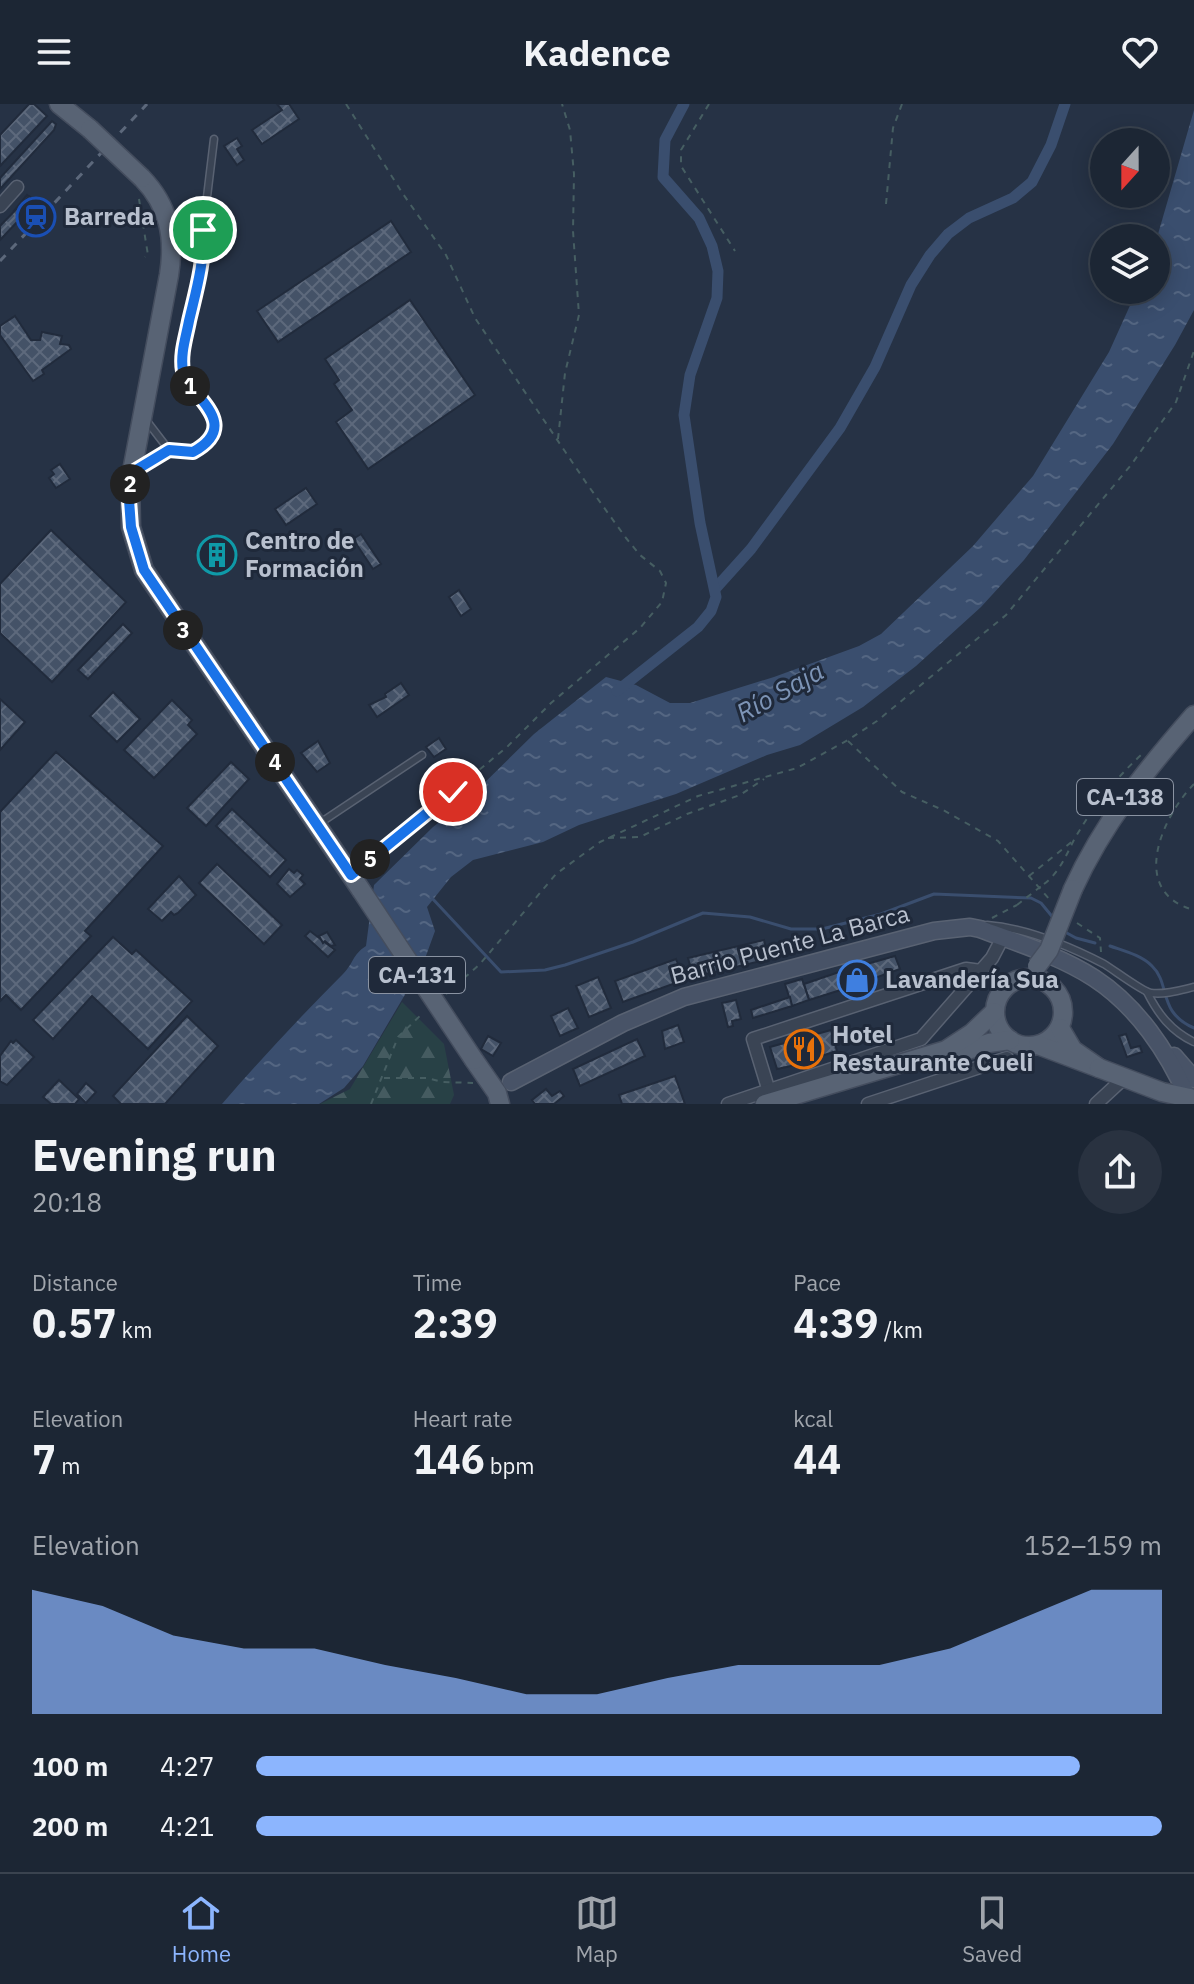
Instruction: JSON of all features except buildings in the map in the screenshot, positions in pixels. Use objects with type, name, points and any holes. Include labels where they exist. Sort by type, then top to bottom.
[{"type":"main road","name":"CA-131","points":[[59,104],[142,178],[167,216],[172,247],[169,275],[131,473],[129,500],[131,527],[144,570],[474,1060],[502,1093]]},
{"type":"main road","name":"CA-131","points":[[72,104],[86,125]]},
{"type":"main road","name":"CA-138","points":[[1042,975],[1073,889],[1096,842],[1119,806],[1194,715]]},
{"type":"main road","points":[[1008,1049],[994,1012],[996,1001],[1008,984],[1042,975],[1063,1005],[1063,1016],[1060,1028],[1053,1037],[1038,1045]]},
{"type":"main road","points":[[770,1100],[946,1050],[972,1033],[994,1012]]},
{"type":"main road","points":[[1060,1028],[1073,1050],[1099,1068]]},
{"type":"main road","points":[[802,1104],[989,1043],[1008,1049],[1038,1045],[1148,1087],[1192,1100]]},
{"type":"main road","points":[[1148,1087],[1164,1104]]},
{"type":"street","points":[[0,206],[17,187]]},
{"type":"street","name":"Barrio Puente La Barca","points":[[502,1093],[623,1023],[684,997],[934,931],[983,927],[1094,978],[1123,1002],[1150,1031],[1192,1100]]},
{"type":"street","points":[[728,1104],[770,1100],[921,1039],[997,952],[1003,937]]},
{"type":"street","points":[[770,1100],[753,1039],[966,969],[981,971]]},
{"type":"street","name":"Barrio Puente La Barca","points":[[1150,1031],[1193,1077]]},
{"type":"street","points":[[868,1104],[1008,1049]]},
{"type":"street","points":[[1148,1087],[1164,1073],[1168,1061]]},
{"type":"street","points":[[1096,1104],[1124,1078]]},
{"type":"lane","points":[[131,473],[169,450],[193,452],[204,443],[213,428],[210,410],[186,380],[182,362],[203,259],[203,230],[214,139]]},
{"type":"lane","points":[[142,415],[169,450]]},
{"type":"lane","points":[[317,825],[422,755]]},
{"type":"lane","points":[[983,927],[1012,929],[1098,962],[1147,992],[1171,992],[1194,987]]},
{"type":"lane","points":[[1147,992],[1165,1021],[1194,1042]]},
{"type":"path","points":[[346,104],[446,255],[475,318],[626,538],[640,555],[660,571],[666,583],[662,602],[640,628],[551,703],[507,747],[356,882]]},
{"type":"path","points":[[558,440],[565,373],[578,323],[579,299],[573,231],[574,174],[570,130],[562,104]]},
{"type":"path","points":[[709,104],[681,150],[681,166],[735,251]]},
{"type":"path","points":[[886,204],[893,128],[902,104]]},
{"type":"path","points":[[142,178],[139,199],[148,255],[145,257]]},
{"type":"path","points":[[447,993],[491,952],[556,874],[607,838],[698,796],[797,768],[848,740],[877,721],[1006,615],[1131,465],[1176,402],[1194,351]]},
{"type":"path","points":[[848,740],[902,792],[943,810],[998,841],[1054,904]]},
{"type":"path","points":[[607,838],[640,837],[687,814],[740,795],[766,777]]},
{"type":"path","points":[[1194,784],[1179,799],[1166,825],[1154,865],[1156,880],[1170,896],[1194,910]]},
{"type":"path","points":[[983,927],[995,915],[1017,905],[1044,884],[1062,864],[1075,839],[1029,876]]},
{"type":"path","points":[[1074,922],[1100,938],[1098,962]]},
{"type":"path","points":[[371,1104],[398,1037],[425,1012]]},
{"type":"path","points":[[383,1078],[427,1078],[502,1093]]},
{"type":"green space","points":[[402,1002],[444,1044],[454,1095],[450,1104],[320,1104],[350,1089]]},
{"type":"water","name":"Río Saja","points":[[1194,110],[1194,310],[1113,444],[1024,560],[981,607],[916,666],[863,707],[800,745],[767,755],[676,794],[579,825],[543,842],[473,860],[451,877],[427,907],[435,931],[423,964],[363,1066],[344,1088],[319,1104],[222,1104],[366,946],[374,885],[534,734],[606,677],[636,685],[670,703],[690,703],[774,677],[859,646],[881,634],[973,546],[1033,476],[1109,352],[1131,304],[1170,304],[1170,224],[1161,224],[1166,208],[1170,208],[1170,193]]},
{"type":"waterway","points":[[617,691],[698,627],[711,611],[716,597],[700,523],[684,415],[690,375],[717,298],[718,271],[712,246],[699,218],[663,177],[665,140],[684,104]]},
{"type":"waterway","points":[[715,589],[751,549],[840,428],[875,367],[911,285],[930,255],[948,234],[969,218],[1013,198],[1032,182],[1051,145],[1065,104]]},
{"type":"waterway","points":[[431,897],[501,972],[545,970],[565,965],[633,942],[703,913],[750,917],[791,929],[822,929],[881,914],[934,894],[1031,898],[1041,903],[1055,920]]},
{"type":"waterway","points":[[1065,932],[1095,943]]},
{"type":"waterway","points":[[1110,946],[1148,962],[1158,973],[1174,1014],[1194,1028]]},
{"type":"railway","points":[[0,261],[147,104]]},
{"type":"place","name":"Barreda","points":[[36,217]]},
{"type":"place","name":"Centro de Formación","points":[[217,555]]},
{"type":"place","name":"Lavandería Sua","points":[[857,980]]},
{"type":"place","name":"Hotel Restaurante Cueli","points":[[804,1049]]},
{"type":"route","points":[[203,230],[203,259],[182,362],[186,380],[210,410],[213,428],[204,443],[193,452],[169,450],[131,473],[130,519],[142,565],[351,875],[453,792]]}]
